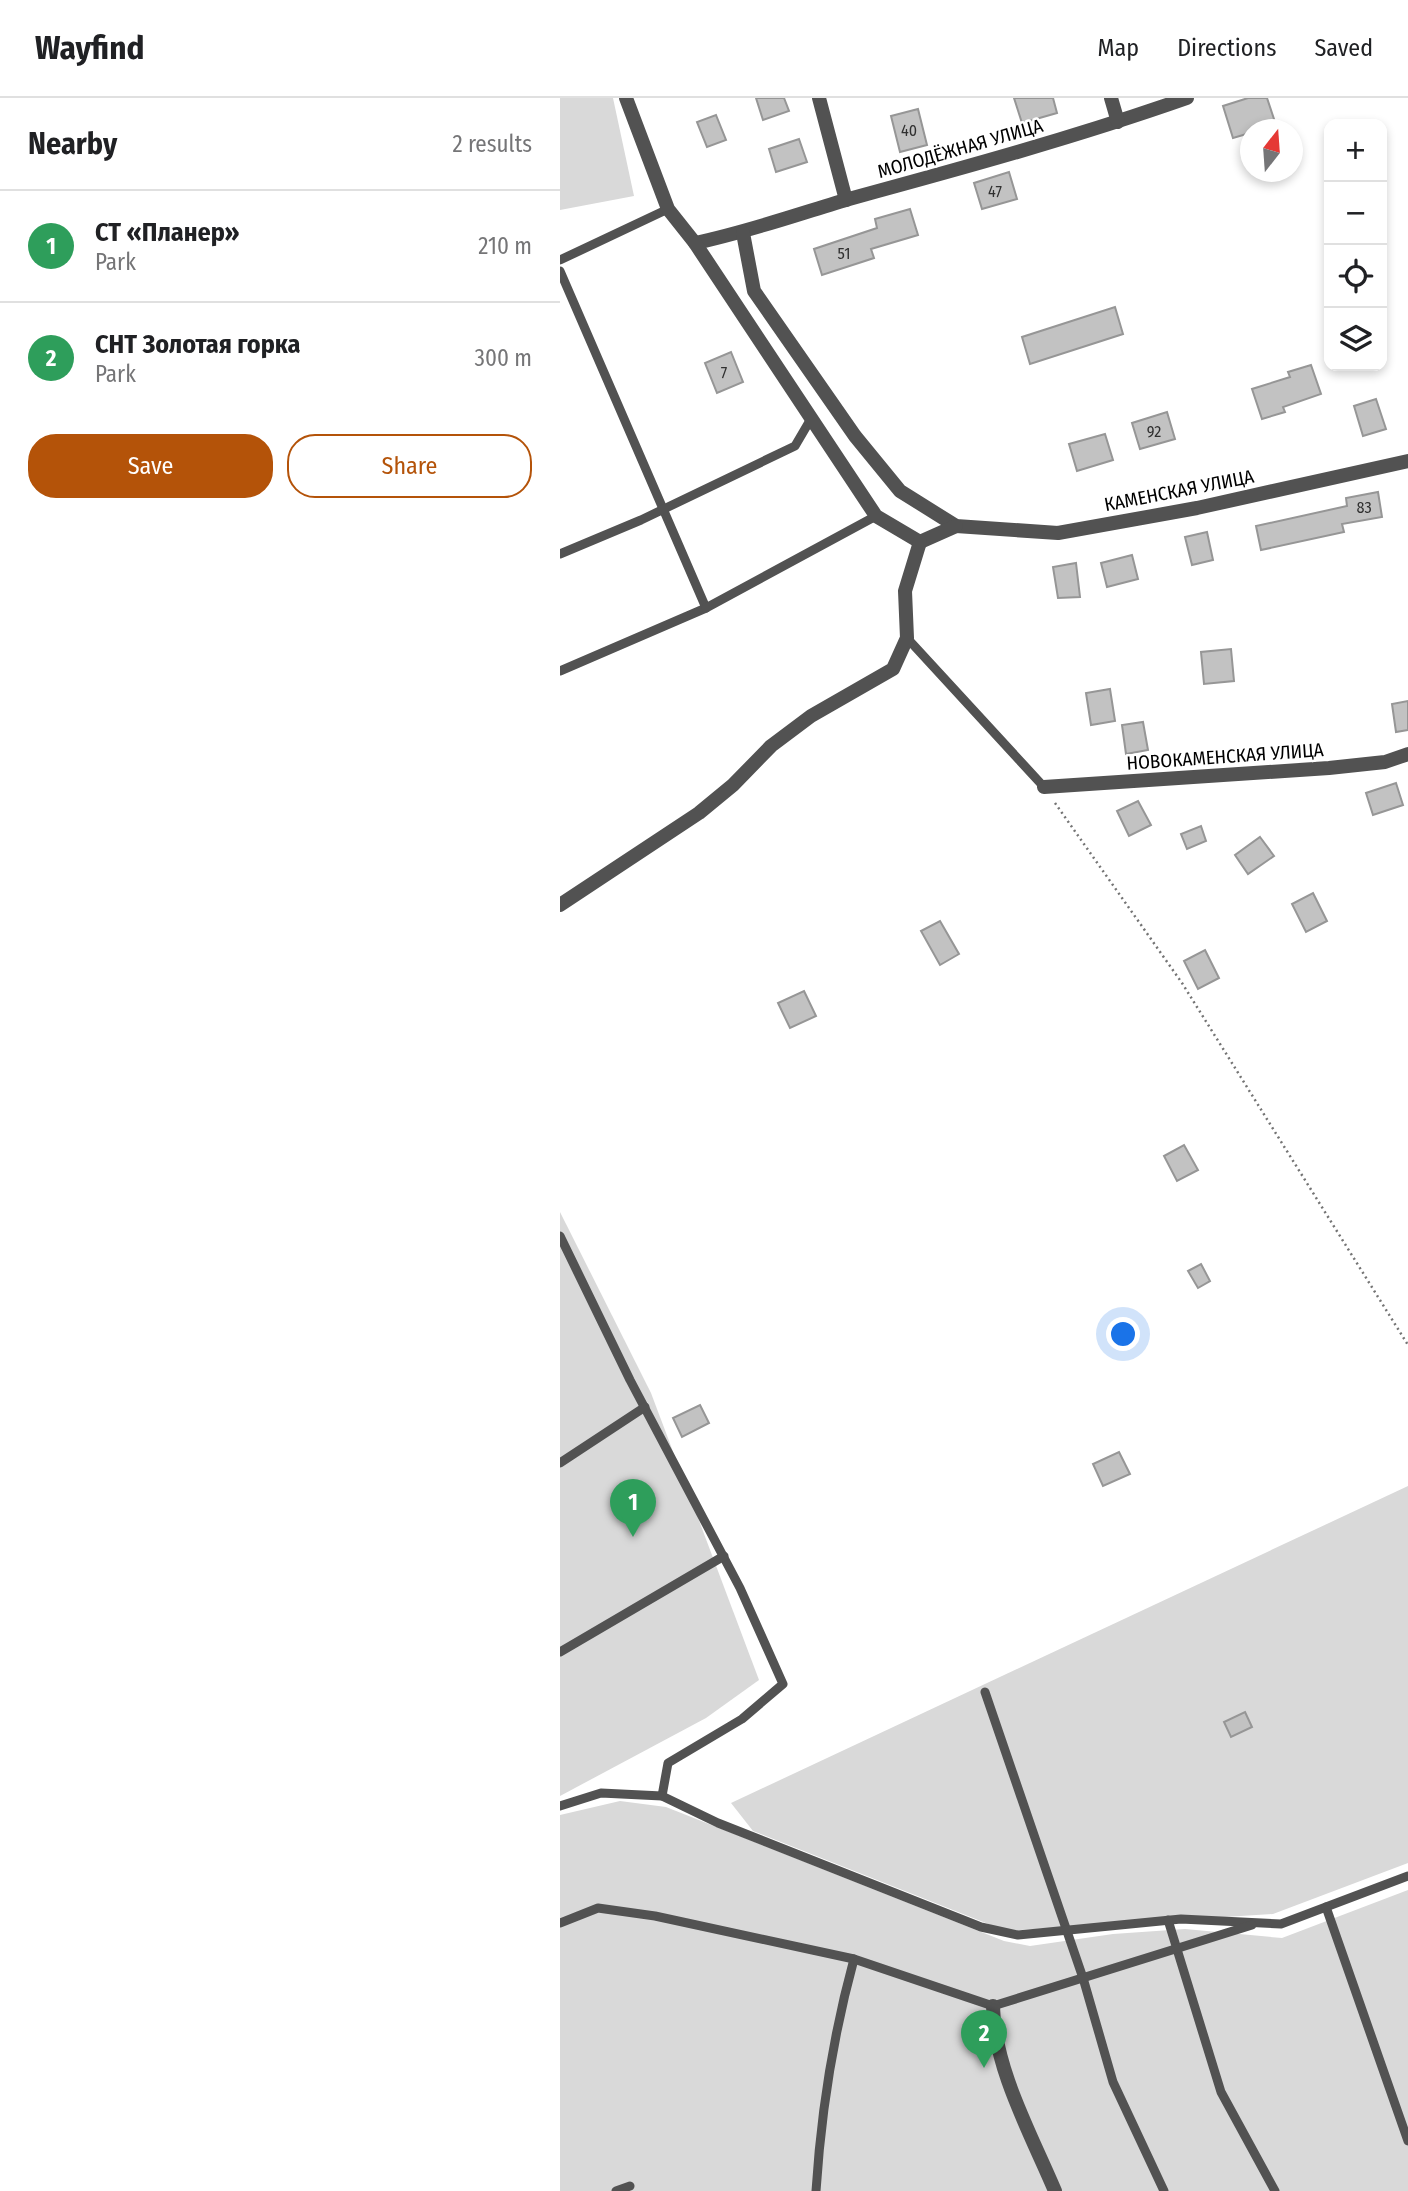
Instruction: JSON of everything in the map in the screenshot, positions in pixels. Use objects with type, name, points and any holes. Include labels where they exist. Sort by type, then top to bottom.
[{"type":"street","points":[[626,98],[668,209],[695,243],[813,417],[876,516],[920,542]]},
{"type":"street","points":[[819,98],[846,200]]},
{"type":"street","points":[[1111,98],[1118,122]]},
{"type":"street","name":"МОЛОДЁЖНАЯ УЛИЦА","points":[[695,243],[743,233],[846,200],[976,166],[1187,98]]},
{"type":"street","points":[[743,233],[754,290],[855,436],[900,491],[956,526]]},
{"type":"street","name":"КАМЕНСКАЯ УЛИЦА","points":[[956,526],[1058,533],[1197,508],[1408,461]]},
{"type":"street","points":[[560,905],[699,813],[733,785],[771,746],[811,716],[893,669],[907,638],[905,591],[920,542],[956,526]]},
{"type":"street","name":"НОВОКАМЕНСКАЯ УЛИЦА","points":[[1044,787],[1329,768],[1385,762],[1408,754]]},
{"type":"street","points":[[993,2006],[994,2024],[1006,2072],[1055,2191]]},
{"type":"lane","points":[[560,260],[668,209]]},
{"type":"lane","points":[[560,271],[706,608]]},
{"type":"lane","points":[[560,554],[664,509],[795,446],[813,417]]},
{"type":"lane","points":[[560,671],[706,608],[876,516]]},
{"type":"lane","points":[[907,638],[1044,787]]},
{"type":"lane","points":[[560,1236],[723,1556],[783,1684],[742,1719],[668,1763],[662,1796]]},
{"type":"lane","points":[[560,1463],[645,1407]]},
{"type":"lane","points":[[560,1652],[723,1556]]},
{"type":"lane","points":[[985,1692],[1083,1978],[1113,2082],[1164,2191]]},
{"type":"lane","points":[[560,1806],[601,1793],[662,1796],[718,1823],[981,1927],[1018,1936],[1181,1919],[1281,1924],[1408,1876]]},
{"type":"lane","points":[[1326,1907],[1408,2141]]},
{"type":"lane","points":[[560,1923],[598,1908],[655,1916],[854,1959],[993,2006],[1257,1923]]},
{"type":"lane","points":[[1168,1920],[1221,2092],[1275,2191]]},
{"type":"lane","points":[[816,2191],[825,2088],[837,2020],[854,1959]]},
{"type":"lane","points":[[617,2191],[630,2186]]},
{"type":"path","points":[[1044,787],[1182,983],[1408,1345]]},
{"type":"shaded area","points":[[560,98],[613,98],[634,196],[560,210]]},
{"type":"shaded area","points":[[560,1212],[651,1393],[759,1680],[706,1718],[560,1796]]},
{"type":"shaded area","points":[[1408,1486],[1408,1863],[1273,1914],[1006,1931],[753,1831],[731,1803]]},
{"type":"shaded area","points":[[620,1801],[666,1807],[1004,1941],[1030,1946],[1113,1934],[1185,1929],[1282,1938],[1408,1890],[1408,2191],[560,2191],[560,1815]]},
{"type":"building","points":[[756,98],[784,98],[789,111],[763,120]]},
{"type":"building","points":[[1014,98],[1053,98],[1057,113],[1022,123]]},
{"type":"building","points":[[1248,98],[1267,98],[1274,119],[1240,119],[1240,136],[1233,138],[1223,106]]},
{"type":"building","points":[[918,109],[927,145],[900,152],[891,116]]},
{"type":"building","points":[[716,115],[726,140],[707,147],[697,122]]},
{"type":"building","points":[[799,139],[807,162],[776,172],[769,149]]},
{"type":"building","points":[[1009,172],[1017,199],[982,209],[974,183]]},
{"type":"building","points":[[910,209],[918,235],[871,249],[874,258],[822,275],[814,249],[877,228],[875,219]]},
{"type":"building","points":[[1115,307],[1123,334],[1030,364],[1022,337]]},
{"type":"building","points":[[731,352],[743,382],[717,393],[705,363]]},
{"type":"building","points":[[1311,365],[1321,394],[1283,407],[1285,412],[1262,419],[1252,389],[1290,377],[1288,372]]},
{"type":"building","points":[[1376,399],[1386,429],[1363,436],[1354,406]]},
{"type":"building","points":[[1167,412],[1175,439],[1140,449],[1132,423]]},
{"type":"building","points":[[1105,434],[1113,460],[1077,471],[1069,444]]},
{"type":"building","points":[[1378,492],[1382,517],[1342,524],[1344,532],[1261,550],[1256,526],[1347,506],[1346,498]]},
{"type":"building","points":[[1207,532],[1213,560],[1192,565],[1185,537]]},
{"type":"building","points":[[1132,555],[1138,579],[1107,587],[1101,563]]},
{"type":"building","points":[[1076,563],[1080,597],[1058,598],[1053,567]]},
{"type":"building","points":[[1231,649],[1234,681],[1204,684],[1201,652]]},
{"type":"building","points":[[1110,689],[1115,721],[1091,725],[1086,693]]},
{"type":"building","points":[[1408,701],[1408,730],[1396,732],[1392,704]]},
{"type":"building","points":[[1143,722],[1148,750],[1126,754],[1122,725]]},
{"type":"building","points":[[1396,783],[1403,805],[1373,815],[1366,793]]},
{"type":"building","points":[[1138,801],[1151,825],[1129,836],[1117,811]]},
{"type":"building","points":[[1201,826],[1206,841],[1187,849],[1181,834]]},
{"type":"building","points":[[1260,837],[1274,856],[1248,874],[1235,855]]},
{"type":"building","points":[[1313,893],[1327,921],[1306,932],[1292,904]]},
{"type":"building","points":[[940,921],[959,954],[940,965],[921,931]]},
{"type":"building","points":[[1205,950],[1219,978],[1198,989],[1184,961]]},
{"type":"building","points":[[804,991],[816,1016],[790,1028],[778,1003]]},
{"type":"building","points":[[1184,1145],[1198,1170],[1177,1181],[1164,1156]]},
{"type":"building","points":[[1201,1264],[1210,1281],[1198,1288],[1188,1271]]},
{"type":"building","points":[[700,1405],[709,1423],[682,1437],[673,1418]]},
{"type":"building","points":[[1119,1452],[1130,1474],[1103,1486],[1093,1464]]},
{"type":"building","points":[[1245,1712],[1252,1727],[1231,1737],[1224,1722]]},
{"type":"place","name":"СТ «Планер»","points":[[633,1537]]},
{"type":"place","name":"СНТ Золотая горка","points":[[984,2068]]}]
